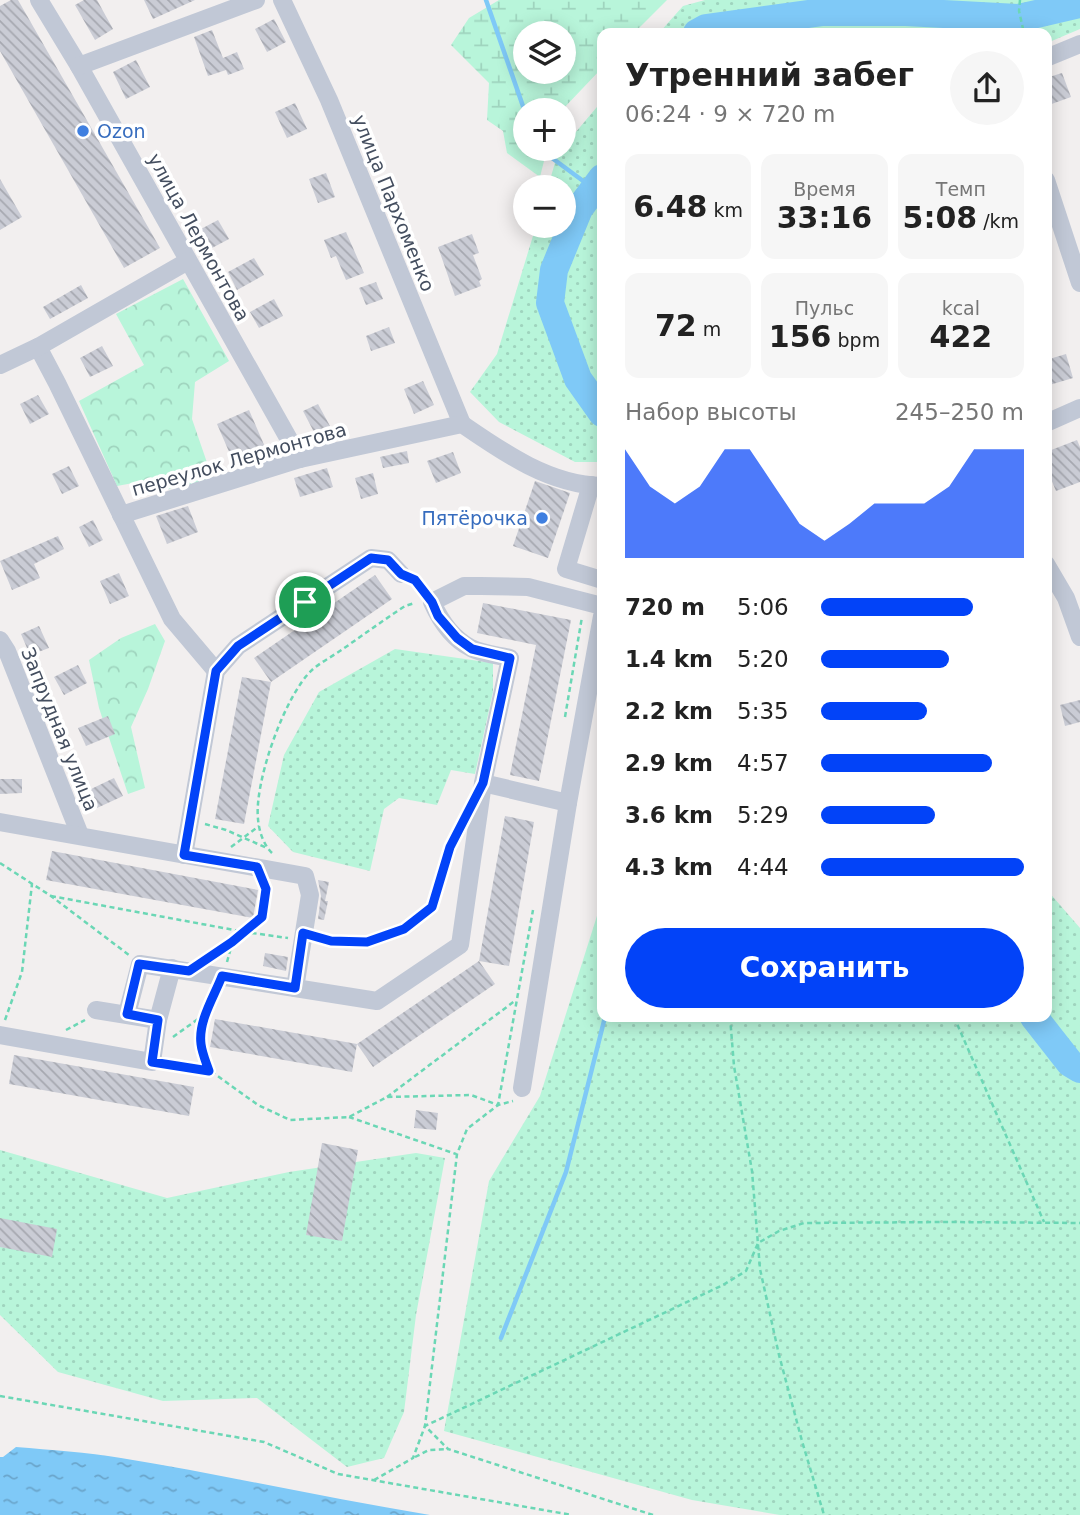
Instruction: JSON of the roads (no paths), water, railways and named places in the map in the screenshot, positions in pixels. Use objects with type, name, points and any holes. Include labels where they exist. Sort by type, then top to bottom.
[{"type":"street","name":"улица Лермонтова","points":[[39,0],[79,66],[300,459]]},
{"type":"street","points":[[79,66],[256,0]]},
{"type":"street","name":"улица Пархоменко","points":[[282,0],[330,100],[462,424]]},
{"type":"street","points":[[1052,56],[1080,44]]},
{"type":"street","points":[[1052,198],[1080,283]]},
{"type":"street","points":[[0,365],[38,347],[188,261]]},
{"type":"street","points":[[38,347],[172,619],[216,671]]},
{"type":"street","points":[[1052,420],[1080,408]]},
{"type":"street","points":[[462,424],[493,446],[529,466],[568,482],[596,486],[566,569],[597,578]]},
{"type":"street","name":"переулок Лермонтова","points":[[121,515],[300,459],[462,424]]},
{"type":"street","points":[[184,855],[216,671],[238,646],[371,558],[388,560],[401,574]]},
{"type":"street","points":[[1052,574],[1066,598],[1080,637]]},
{"type":"street","points":[[127,1014],[139,964],[377,1001],[460,945],[483,783],[510,658],[472,649],[457,638],[438,616],[432,602],[464,586],[505,586],[528,587],[597,605]]},
{"type":"street","name":"Запрудная улица","points":[[0,640],[7,651],[80,835]]},
{"type":"street","points":[[522,1088],[597,644]]},
{"type":"street","points":[[483,783],[568,803]]},
{"type":"street","points":[[0,822],[305,876],[310,895],[295,988]]},
{"type":"street","points":[[2,1028],[41,1042],[153,1056],[158,1020],[180,970]]},
{"type":"street","points":[[96,1010],[158,1020]]},
{"type":"water","points":[[16,1447],[121,1458],[430,1515],[0,1515],[0,1457]]},
{"type":"waterway","points":[[486,0],[520,98]]},
{"type":"waterway","points":[[706,28],[823,12],[906,12],[1019,18],[1080,4]]},
{"type":"waterway","points":[[556,161],[594,189]]},
{"type":"waterway","points":[[597,185],[579,209],[554,270],[550,303],[578,379],[597,406]]},
{"type":"waterway","points":[[501,1338],[566,1172],[604,1022]]},
{"type":"waterway","points":[[1038,1022],[1070,1063],[1080,1069]]},
{"type":"place","name":"Ozon","points":[[83,131]]},
{"type":"place","name":"Пятёрочка","points":[[542,518]]}]
